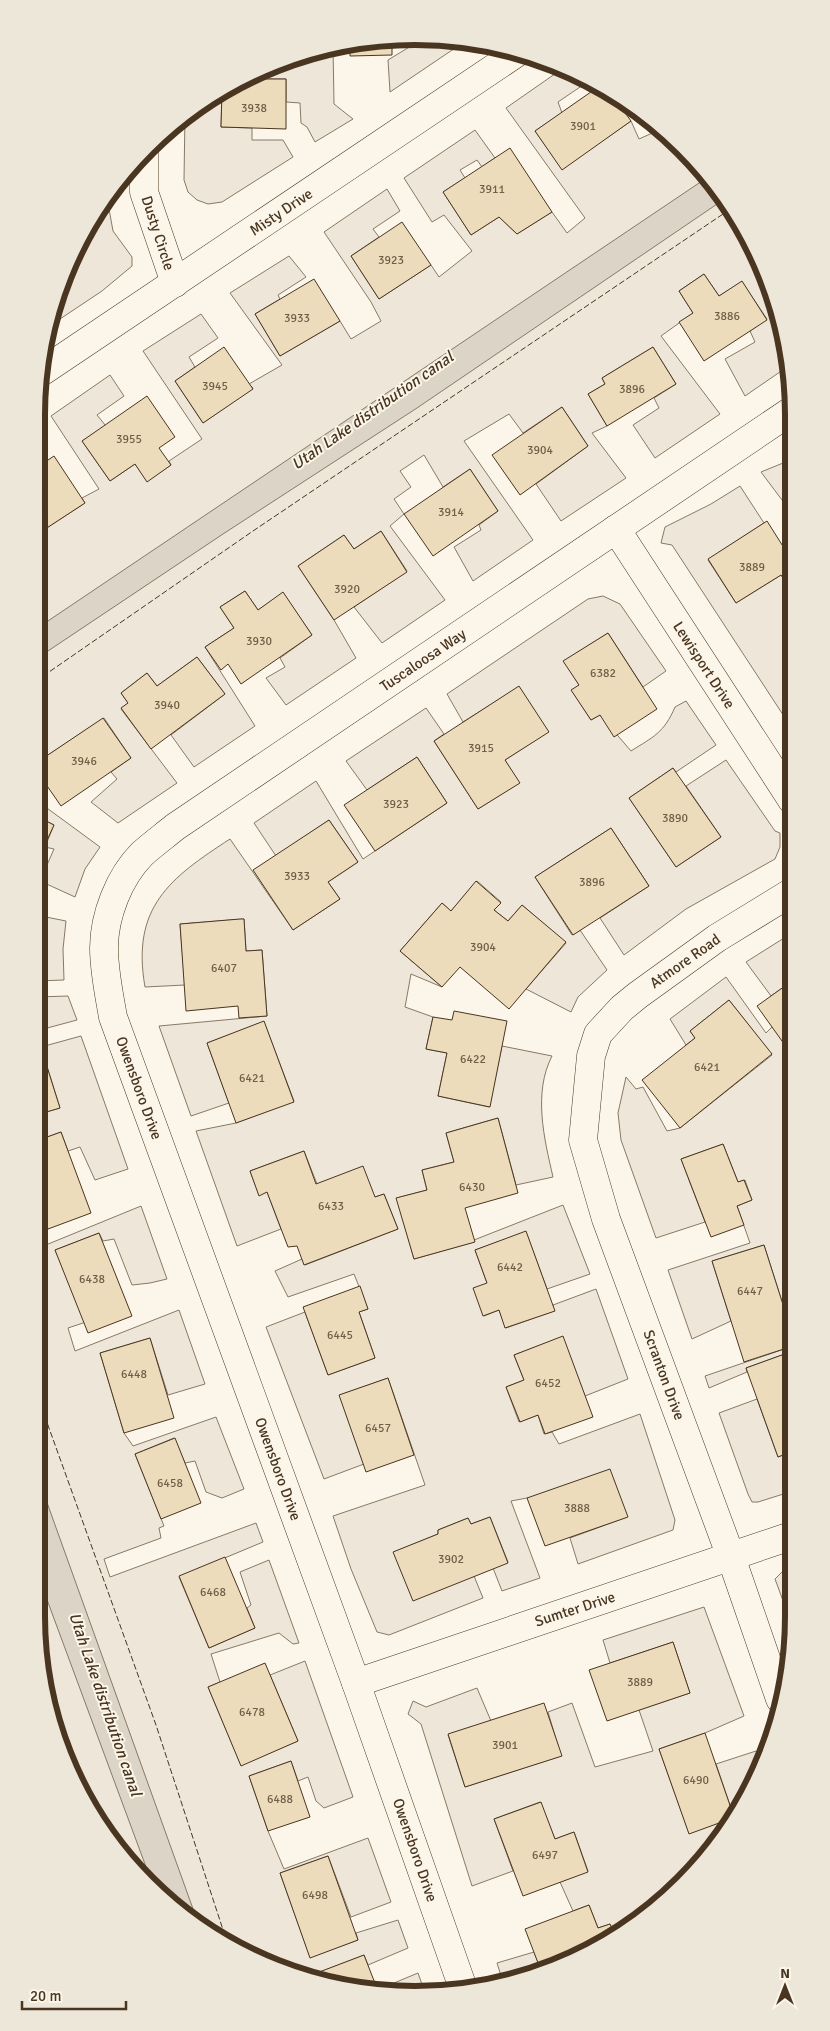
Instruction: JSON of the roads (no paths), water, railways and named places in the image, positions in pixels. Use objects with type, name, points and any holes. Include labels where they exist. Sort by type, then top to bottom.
[{"type":"street","name":"Misty Drive","points":[[48,369],[510,58]]},
{"type":"street","name":"Dusty Circle","points":[[144,163],[144,192],[175,283]]},
{"type":"street","name":"Tuscaloosa Way","points":[[104,947],[115,895],[127,873],[142,855],[175,827],[785,415]]},
{"type":"street","name":"Lewisport Drive","points":[[616,529],[785,789]]},
{"type":"street","name":"Atmore Road","points":[[593,1046],[598,1034],[622,1008],[638,995],[717,938],[785,896]]},
{"type":"street","name":"Owensboro Drive","points":[[104,947],[106,977],[113,1017],[356,1683],[461,1983]]},
{"type":"street","name":"Scranton Drive","points":[[593,1046],[583,1140],[606,1219],[731,1557],[777,1691]]},
{"type":"street","name":"Sumter Drive","points":[[356,1683],[785,1538]]},
{"type":"water","name":"Utah Lake distribution canal","points":[[702,181],[719,203],[417,408],[45,653],[45,623]]},
{"type":"water","name":"Utah Lake distribution canal","points":[[45,1497],[195,1913],[148,1872],[45,1594]]}]
